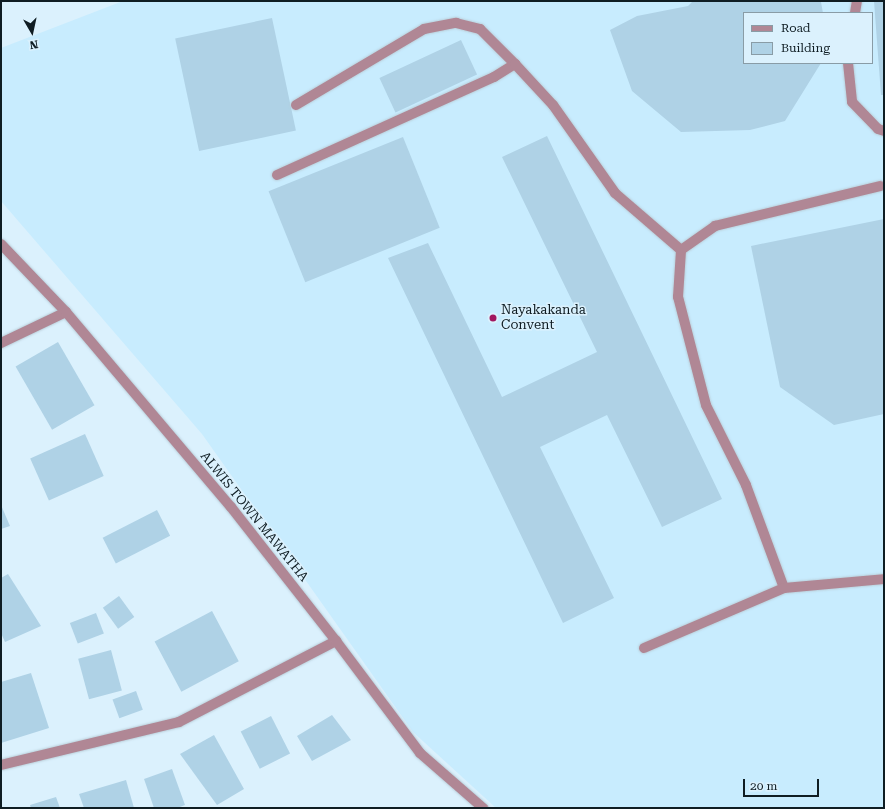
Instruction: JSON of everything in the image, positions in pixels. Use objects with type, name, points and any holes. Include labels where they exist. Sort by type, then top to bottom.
[{"type":"street","points":[[855,12],[857,1]]},
{"type":"street","points":[[296,105],[424,29],[456,23],[480,29],[516,64],[553,105],[615,193],[680,250]]},
{"type":"street","points":[[277,175],[494,78],[516,64]]},
{"type":"street","points":[[848,64],[852,102],[878,129],[884,131]]},
{"type":"street","points":[[680,250],[715,226],[880,186]]},
{"type":"street","name":"ALWIS TOWN MAWATHA","points":[[1,244],[66,312],[231,507],[336,641],[420,753],[482,808]]},
{"type":"street","points":[[680,250],[678,297],[706,405],[746,485],[784,588]]},
{"type":"street","points":[[1,344],[66,312]]},
{"type":"street","points":[[644,648],[784,588],[884,579]]},
{"type":"street","points":[[1,765],[179,722],[336,641]]},
{"type":"shaded area","name":"Nayakakanda Convent","points":[[123,1],[884,1],[884,808],[496,808],[413,732],[202,434],[1,201],[1,48]]},
{"type":"building","points":[[693,1],[821,2],[823,12],[743,12],[743,64],[820,64],[785,121],[750,130],[681,132],[632,91],[610,30],[637,16],[688,6]]},
{"type":"building","points":[[874,1],[884,1],[884,95],[881,95]]},
{"type":"building","points":[[272,18],[296,130],[199,151],[175,39]]},
{"type":"building","points":[[461,40],[477,74],[395,112],[379,78]]},
{"type":"building","points":[[547,136],[722,499],[662,527],[607,415],[540,447],[614,598],[563,623],[388,258],[428,243],[502,397],[597,352],[502,157]]},
{"type":"building","points":[[403,137],[440,228],[305,282],[269,191]]},
{"type":"building","points":[[884,219],[884,414],[834,425],[780,387],[751,246]]},
{"type":"building","points":[[58,342],[94,405],[52,430],[16,366]]},
{"type":"building","points":[[85,434],[104,476],[49,500],[30,458]]},
{"type":"building","points":[[1,505],[10,526],[1,529]]},
{"type":"building","points":[[157,510],[170,536],[116,564],[103,538]]},
{"type":"building","points":[[8,574],[41,626],[5,642],[1,633],[1,578]]},
{"type":"building","points":[[119,596],[134,617],[118,629],[103,608]]},
{"type":"building","points":[[212,611],[239,661],[181,692],[155,642]]},
{"type":"building","points":[[96,613],[104,634],[78,644],[70,623]]},
{"type":"building","points":[[111,650],[122,691],[89,699],[78,659]]},
{"type":"building","points":[[31,673],[49,728],[1,743],[1,682]]},
{"type":"building","points":[[136,691],[143,710],[119,718],[113,700]]},
{"type":"building","points":[[332,715],[351,740],[312,761],[297,736]]},
{"type":"building","points":[[271,716],[290,753],[260,769],[241,731]]},
{"type":"building","points":[[214,735],[244,789],[217,805],[180,754]]},
{"type":"building","points":[[172,769],[185,805],[177,808],[154,808],[144,779]]},
{"type":"building","points":[[126,780],[134,808],[84,808],[79,794]]},
{"type":"building","points":[[56,797],[60,808],[31,808],[30,805]]},
{"type":"place","name":"Nayakakanda Convent","points":[[493,318]]}]
